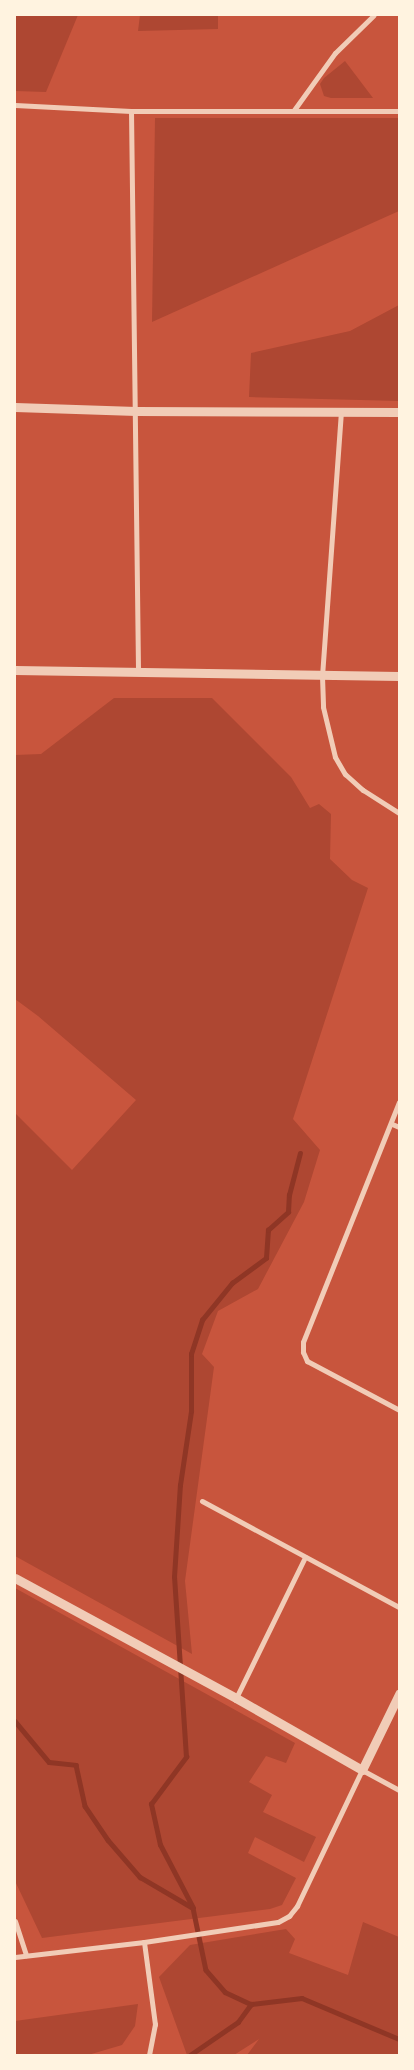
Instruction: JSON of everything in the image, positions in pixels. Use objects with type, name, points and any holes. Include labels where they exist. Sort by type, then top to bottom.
[{"type":"street","points":[[294,110],[335,53],[374,15]]},
{"type":"street","points":[[15,106],[131,111],[399,110]]},
{"type":"street","points":[[131,111],[138,670]]},
{"type":"street","points":[[15,407],[136,411],[399,412]]},
{"type":"street","points":[[341,412],[322,676],[323,707],[335,757],[345,774],[362,790],[399,813]]},
{"type":"street","points":[[15,670],[138,670],[322,676],[399,676]]},
{"type":"street","points":[[399,1102],[392,1124],[303,1342],[303,1352],[308,1361],[314,1366],[399,1410]]},
{"type":"street","points":[[392,1124],[399,1127]]},
{"type":"street","points":[[202,1501],[399,1607]]},
{"type":"street","points":[[236,1698],[305,1558]]},
{"type":"street","points":[[15,1578],[236,1698],[399,1790]]},
{"type":"street","points":[[15,1957],[144,1942],[278,1922],[289,1916],[297,1906],[399,1694]]},
{"type":"street","points":[[15,1921],[26,1955]]},
{"type":"street","points":[[144,1942],[156,2024],[150,2055]]},
{"type":"shaded area","points":[[15,15],[78,15],[46,92],[15,91]]},
{"type":"shaded area","points":[[140,15],[233,15],[218,16],[218,29],[138,31]]},
{"type":"shaded area","points":[[345,61],[373,98],[331,98],[324,96],[320,84],[324,78]]},
{"type":"shaded area","points":[[155,118],[399,118],[399,211],[152,322]]},
{"type":"shaded area","points":[[399,305],[399,401],[249,397],[251,353],[350,331]]},
{"type":"shaded area","points":[[114,698],[212,698],[291,777],[310,808],[319,804],[331,814],[330,859],[352,880],[368,888],[293,1119],[320,1150],[304,1202],[258,1289],[218,1311],[202,1354],[214,1367],[185,1581],[192,1654],[15,1556],[15,1113],[72,1170],[136,1100],[38,1016],[15,999],[15,755],[41,754]]},
{"type":"shaded area","points":[[15,1588],[295,1743],[286,1763],[266,1756],[249,1782],[272,1795],[263,1812],[316,1837],[304,1862],[255,1837],[248,1853],[296,1878],[282,1905],[270,1909],[42,1938],[15,1881]]},
{"type":"shaded area","points":[[363,1922],[399,1937],[399,2055],[247,2055],[259,2039],[234,2055],[187,2055],[159,1977],[190,1945],[286,1929],[295,1939],[289,1953],[348,1975]]},
{"type":"shaded area","points":[[138,2004],[135,2026],[122,2045],[88,2055],[15,2055],[15,2021]]},
{"type":"waterway","points":[[193,1908],[160,1845],[151,1804],[186,1757],[174,1577],[180,1485],[191,1411],[191,1354],[202,1320],[232,1283],[266,1258],[268,1230],[288,1212],[289,1195],[300,1153]]},
{"type":"waterway","points":[[15,1721],[49,1762],[76,1765],[85,1806],[108,1840],[140,1877],[193,1908],[206,1970],[225,1992],[251,2004],[302,1998],[399,2039]]},
{"type":"waterway","points":[[190,2055],[238,2022],[251,2004]]}]
